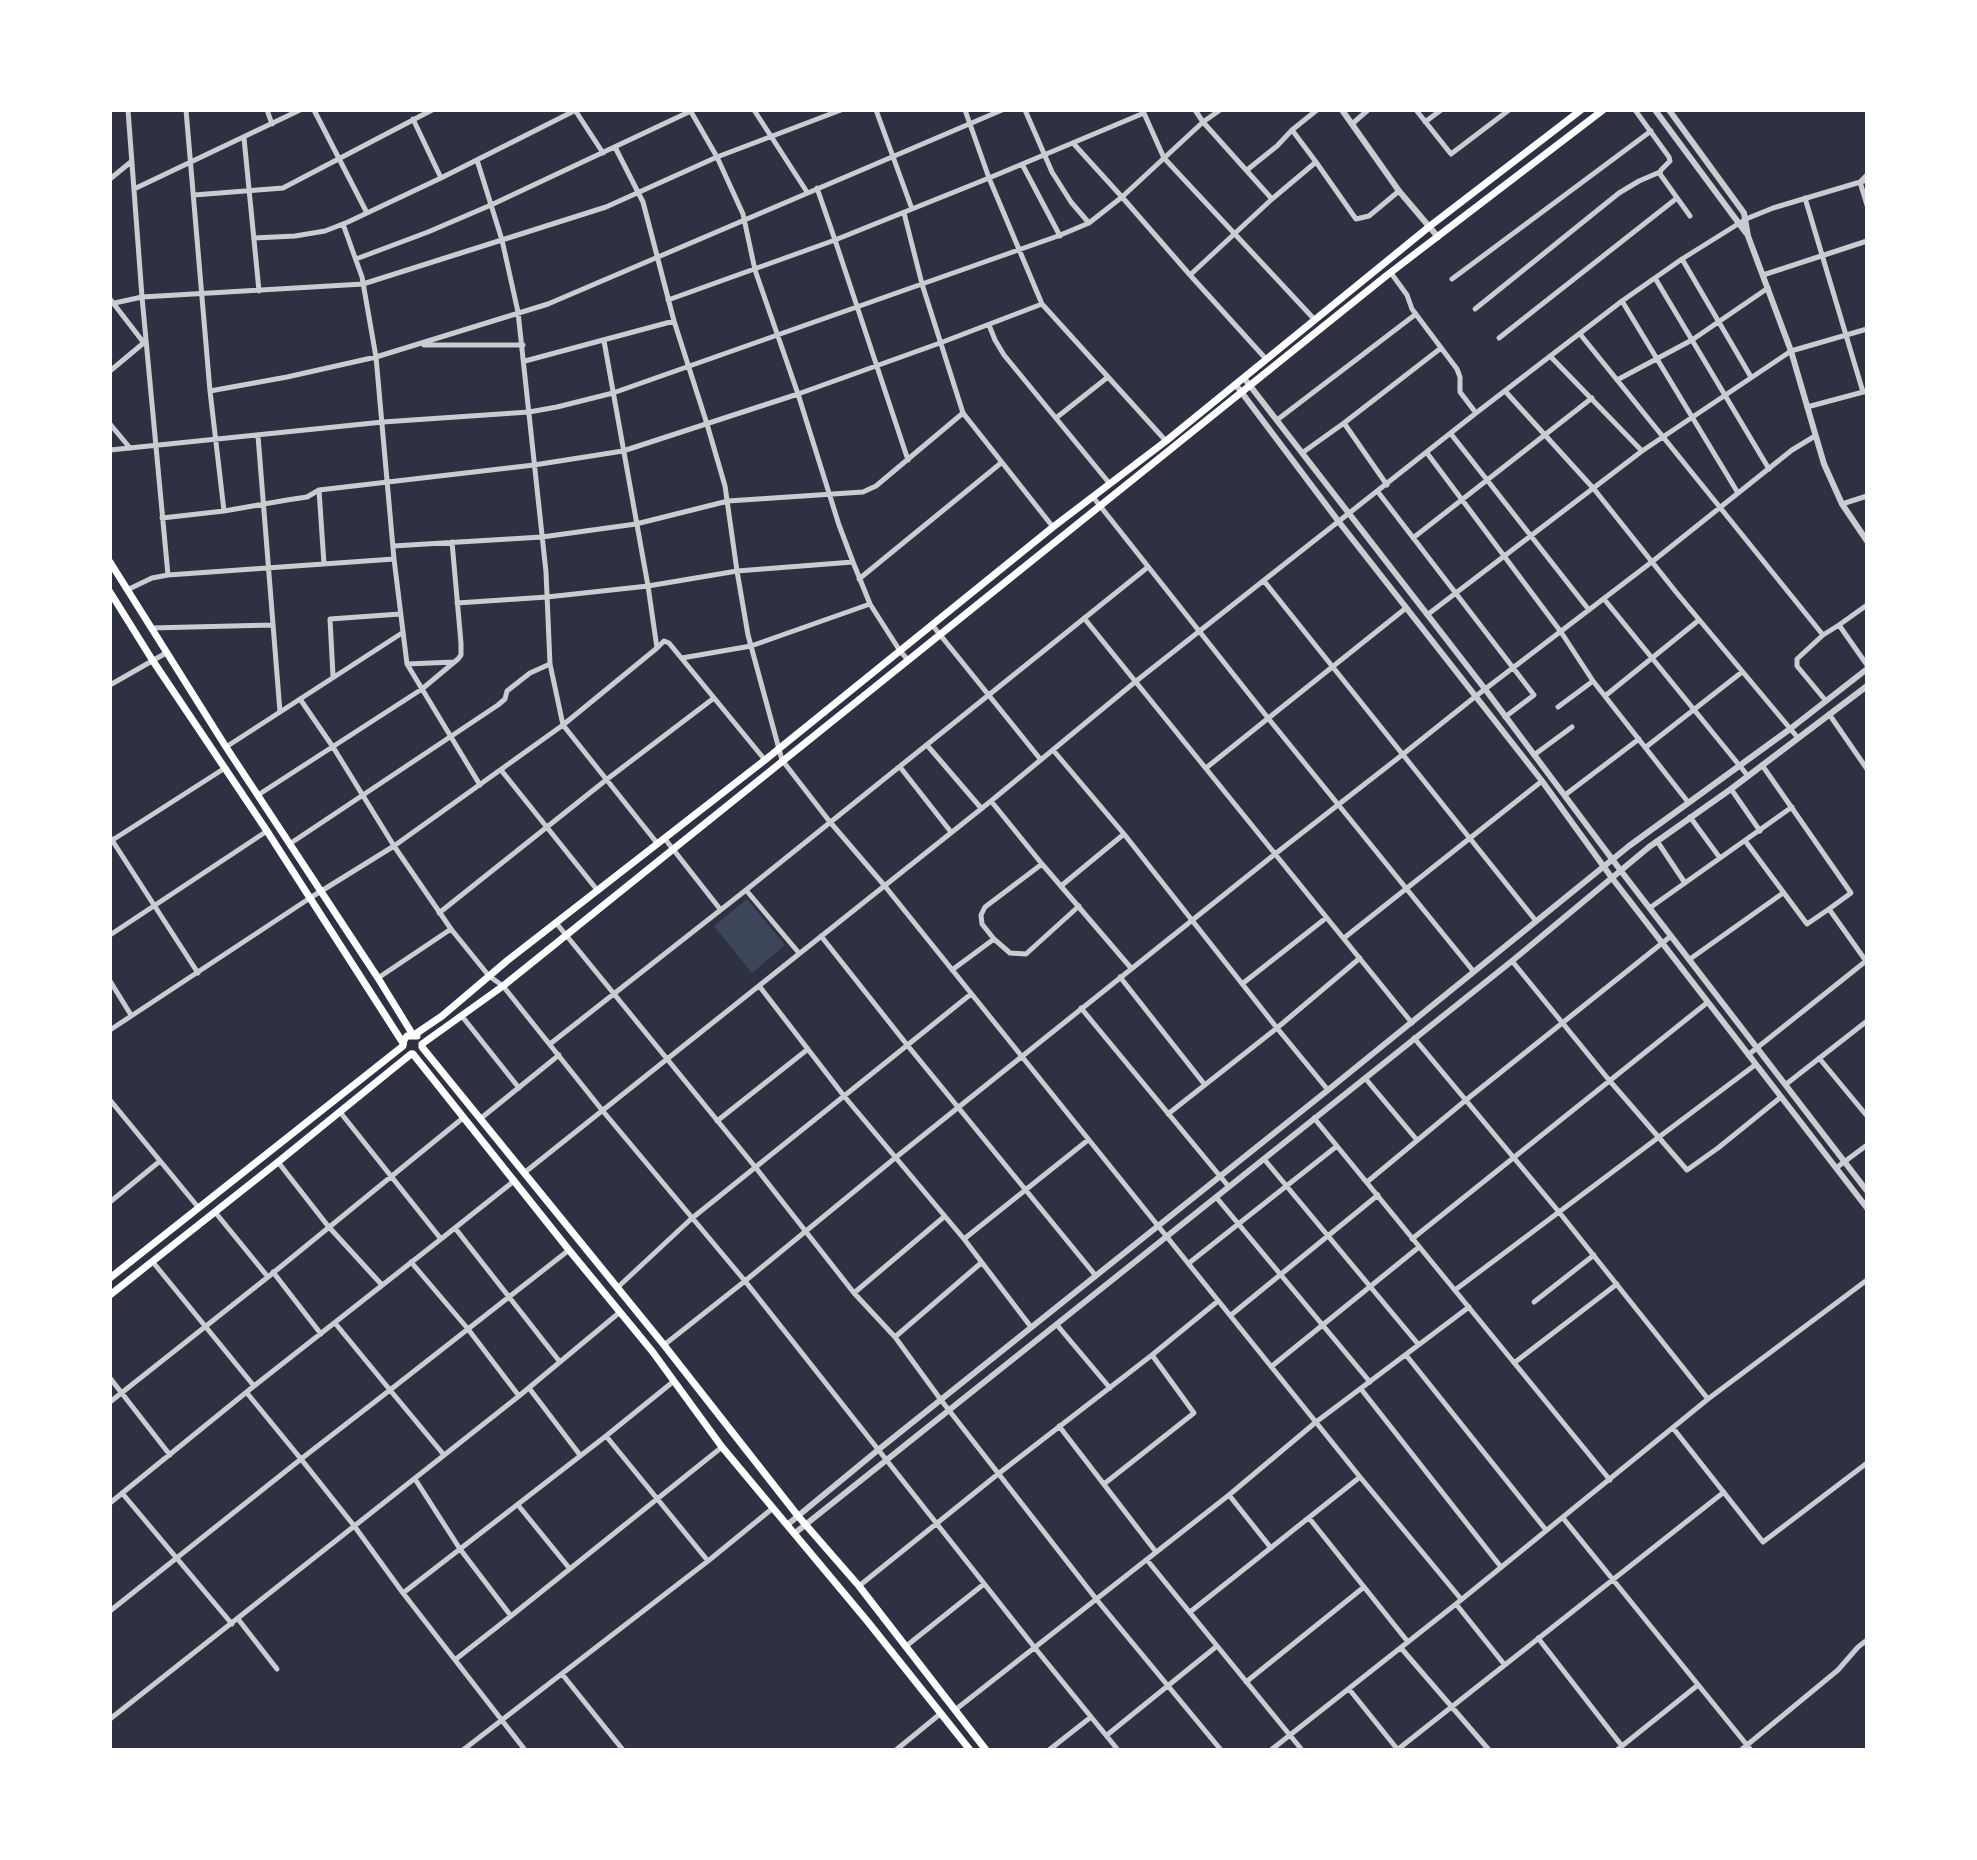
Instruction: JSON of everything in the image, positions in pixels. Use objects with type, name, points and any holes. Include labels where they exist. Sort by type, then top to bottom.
[{"type":"main road","points":[[1247,382],[1267,360],[1430,226],[1581,110]]},
{"type":"main road","points":[[110,1278],[403,1044],[407,1036],[442,1016],[1053,527],[1603,110]]},
{"type":"main road","points":[[110,1295],[461,1015],[503,986],[1101,506],[1238,389]]},
{"type":"main road","points":[[110,562],[413,1035],[420,1039],[422,1046],[798,1516],[859,1586],[986,1750]]},
{"type":"main road","points":[[110,592],[407,1052],[412,1054],[515,1181],[652,1351],[722,1447],[970,1750]]},
{"type":"main road","points":[[228,1184],[237,1193]]},
{"type":"street","points":[[128,110],[145,342],[168,575]]},
{"type":"street","points":[[186,110],[210,391],[224,511]]},
{"type":"street","points":[[267,110],[272,124]]},
{"type":"street","points":[[134,189],[300,110]]},
{"type":"street","points":[[314,110],[367,213]]},
{"type":"street","points":[[194,195],[283,188],[432,110]]},
{"type":"street","points":[[254,238],[295,236],[325,231],[343,224],[576,110],[603,153]]},
{"type":"street","points":[[356,259],[491,205],[691,110],[717,157],[745,220],[755,270],[859,579],[870,604],[908,660]]},
{"type":"street","points":[[754,110],[807,192]]},
{"type":"street","points":[[111,302],[142,297],[363,284],[606,207],[717,157],[841,110]]},
{"type":"street","points":[[876,110],[912,209]]},
{"type":"street","points":[[965,110],[989,178],[1042,304],[1166,441]]},
{"type":"street","points":[[210,391],[376,357],[548,304],[1002,110]]},
{"type":"street","points":[[1025,110],[1060,186],[1089,223]]},
{"type":"street","points":[[1195,110],[1272,199]]},
{"type":"street","points":[[110,450],[383,422],[529,412],[613,393],[1060,236],[1089,223],[1220,110]]},
{"type":"street","points":[[1247,170],[1317,110]]},
{"type":"street","points":[[1342,110],[1399,191],[1438,237]]},
{"type":"street","points":[[1352,124],[1368,110]]},
{"type":"street","points":[[1416,110],[1451,154],[1509,110]]},
{"type":"street","points":[[1425,122],[1441,110]]},
{"type":"street","points":[[1475,309],[1619,193],[1660,172],[1668,164],[1670,159],[1635,110]]},
{"type":"street","points":[[1655,110],[1748,236],[1791,351],[1815,436],[1833,485],[1867,541]]},
{"type":"street","points":[[1669,110],[1741,208],[1748,236]]},
{"type":"street","points":[[668,300],[904,213],[1143,111],[1164,158],[1315,320]]},
{"type":"street","points":[[413,119],[441,178]]},
{"type":"street","points":[[1292,130],[1356,219],[1369,216],[1399,191]]},
{"type":"street","points":[[1452,279],[1651,131]]},
{"type":"street","points":[[244,138],[259,291]]},
{"type":"street","points":[[1073,143],[1267,360]]},
{"type":"street","points":[[615,147],[643,202],[668,300],[728,501],[751,646],[782,760],[1272,1366],[1459,1602],[1504,1664]]},
{"type":"street","points":[[477,160],[502,240],[518,312],[542,537],[550,664],[563,725],[606,780],[661,841],[672,848],[720,909]]},
{"type":"street","points":[[110,179],[132,161]]},
{"type":"street","points":[[1190,275],[1316,162]]},
{"type":"street","points":[[1022,164],[1060,236]]},
{"type":"street","points":[[1660,172],[1690,216]]},
{"type":"street","points":[[524,1173],[760,987],[1135,682],[1622,301],[1739,223],[1773,208],[1865,179],[1867,205]]},
{"type":"street","points":[[817,188],[908,460]]},
{"type":"street","points":[[1499,338],[1677,198]]},
{"type":"street","points":[[1805,198],[1865,391],[1807,407]]},
{"type":"street","points":[[904,213],[922,284],[963,413],[1053,527]]},
{"type":"street","points":[[343,224],[363,284],[376,357],[407,664],[480,785]]},
{"type":"street","points":[[1763,275],[1867,241]]},
{"type":"street","points":[[1682,259],[1751,377]]},
{"type":"street","points":[[1391,273],[1407,295],[1411,307],[1459,372],[1461,394],[1476,413]]},
{"type":"street","points":[[1655,278],[1769,469]]},
{"type":"street","points":[[1617,380],[1692,340],[1768,288]]},
{"type":"street","points":[[1622,301],[1738,493]]},
{"type":"street","points":[[111,302],[145,342]]},
{"type":"street","points":[[162,518],[307,497],[319,490],[534,465],[623,451],[798,394],[1042,304]]},
{"type":"street","points":[[1277,420],[1416,314]]},
{"type":"street","points":[[525,361],[674,321]]},
{"type":"street","points":[[989,325],[1004,355],[1110,484]]},
{"type":"street","points":[[1426,615],[1642,451],[1791,351],[1867,329]]},
{"type":"street","points":[[1580,334],[1823,635]]},
{"type":"street","points":[[604,341],[657,648]]},
{"type":"street","points":[[110,371],[145,342]]},
{"type":"street","points":[[419,345],[523,345]]},
{"type":"street","points":[[1302,453],[1441,348]]},
{"type":"street","points":[[1550,356],[1642,451]]},
{"type":"street","points":[[1056,418],[1108,377]]},
{"type":"street","points":[[1247,382],[1867,1191]]},
{"type":"street","points":[[1238,389],[1867,1208]]},
{"type":"street","points":[[1505,391],[1594,489],[1798,738]]},
{"type":"street","points":[[1413,538],[1592,398]]},
{"type":"street","points":[[393,546],[542,537],[636,524],[728,501],[863,492],[876,486],[963,413]]},
{"type":"street","points":[[1344,423],[1387,486]]},
{"type":"street","points":[[110,424],[130,448]]},
{"type":"street","points":[[1451,434],[1589,610]]},
{"type":"street","points":[[258,436],[280,712]]},
{"type":"street","points":[[664,1345],[1338,804],[1792,450],[1815,436]]},
{"type":"street","points":[[1427,453],[1561,632],[1593,681],[1688,802]]},
{"type":"street","points":[[859,579],[1001,463]]},
{"type":"street","points":[[319,490],[324,564]]},
{"type":"street","points":[[1378,492],[1534,695],[1505,717]]},
{"type":"street","points":[[1842,504],[1867,496]]},
{"type":"street","points":[[1093,497],[1474,972]]},
{"type":"street","points":[[258,795],[422,689],[458,659],[461,652],[452,542]]},
{"type":"street","points":[[127,590],[152,578],[168,575],[394,559]]},
{"type":"street","points":[[457,603],[547,597],[648,586],[737,571],[853,562]]},
{"type":"street","points":[[550,1044],[1148,567]]},
{"type":"street","points":[[1264,581],[1536,921]]},
{"type":"street","points":[[1604,599],[1748,776]]},
{"type":"street","points":[[681,658],[751,646],[870,604]]},
{"type":"street","points":[[1826,701],[1797,666],[1797,659],[1823,635],[1867,605]]},
{"type":"street","points":[[1206,768],[1406,608]]},
{"type":"street","points":[[333,677],[330,619],[400,614]]},
{"type":"street","points":[[1084,618],[1412,1023]]},
{"type":"street","points":[[1605,696],[1699,620]]},
{"type":"street","points":[[151,628],[272,625]]},
{"type":"street","points":[[787,1525],[1612,859],[1856,677],[1867,667],[1839,625]]},
{"type":"street","points":[[933,626],[1041,760]]},
{"type":"street","points":[[226,747],[402,633]]},
{"type":"street","points":[[110,1030],[394,846],[563,725],[662,642],[667,642],[681,658],[765,760]]},
{"type":"street","points":[[110,685],[166,653]]},
{"type":"street","points":[[407,664],[455,662]]},
{"type":"street","points":[[291,843],[498,705],[505,699],[507,691],[530,673],[550,664]]},
{"type":"street","points":[[1646,747],[1742,672]]},
{"type":"street","points":[[795,1533],[1512,961],[1657,841],[1866,689],[1856,677]]},
{"type":"street","points":[[1558,707],[1593,681]]},
{"type":"street","points":[[439,913],[545,827],[714,698]]},
{"type":"street","points":[[300,699],[451,929],[489,976],[503,986],[691,1219],[745,1281],[1118,1750]]},
{"type":"street","points":[[1829,714],[1867,769]]},
{"type":"street","points":[[1534,755],[1572,727]]},
{"type":"street","points":[[1565,795],[1639,739]]},
{"type":"street","points":[[927,745],[981,808]]},
{"type":"street","points":[[1053,750],[1328,1090]]},
{"type":"street","points":[[1746,842],[1807,924],[1851,893],[1762,765]]},
{"type":"street","points":[[900,767],[951,832]]},
{"type":"street","points":[[198,973],[111,840],[225,768]]},
{"type":"street","points":[[501,770],[598,891]]},
{"type":"street","points":[[1344,938],[1542,781]]},
{"type":"street","points":[[1731,789],[1760,831]]},
{"type":"street","points":[[991,801],[1131,968]]},
{"type":"street","points":[[1651,907],[1792,807]]},
{"type":"street","points":[[1690,817],[1720,858]]},
{"type":"street","points":[[110,935],[267,831]]},
{"type":"street","points":[[1061,886],[1124,834]]},
{"type":"street","points":[[1657,841],[1685,883]]},
{"type":"street","points":[[1042,864],[985,907],[981,915],[982,924],[994,939],[1010,953],[1026,954],[1079,906]]},
{"type":"street","points":[[746,890],[799,953]]},
{"type":"street","points":[[1690,959],[1783,893]]},
{"type":"street","points":[[1748,1055],[1866,961],[1829,909]]},
{"type":"street","points":[[1242,984],[1326,917]]},
{"type":"street","points":[[557,924],[756,1168],[804,1232],[895,1337],[1097,1600],[1221,1750]]},
{"type":"street","points":[[378,978],[451,929]]},
{"type":"street","points":[[821,936],[1096,1276]]},
{"type":"street","points":[[1367,1182],[1672,936]]},
{"type":"street","points":[[952,970],[994,939]]},
{"type":"street","points":[[1168,1114],[1360,958]]},
{"type":"street","points":[[1512,961],[1687,1170],[1781,1097]]},
{"type":"street","points":[[1120,977],[1205,1085]]},
{"type":"street","points":[[110,981],[131,1015]]},
{"type":"street","points":[[760,987],[844,1096],[945,1215],[1031,1327]]},
{"type":"street","points":[[617,1288],[691,1219],[971,994]]},
{"type":"street","points":[[1412,1239],[1708,1001]]},
{"type":"street","points":[[1081,1008],[1229,1187]]},
{"type":"street","points":[[461,1015],[519,1088]]},
{"type":"street","points":[[1785,1085],[1867,1021]]},
{"type":"street","points":[[1414,1038],[1559,1212],[1708,1399]]},
{"type":"street","points":[[717,1121],[808,1049]]},
{"type":"street","points":[[480,1119],[559,1055]]},
{"type":"street","points":[[1819,1058],[1867,1116]]},
{"type":"street","points":[[1455,1290],[1755,1065]]},
{"type":"street","points":[[1365,1078],[1417,1140]]},
{"type":"street","points":[[110,1100],[198,1207]]},
{"type":"street","points":[[340,1112],[441,1239]]},
{"type":"street","points":[[110,1402],[463,1118]]},
{"type":"street","points":[[1314,1118],[1610,1480]]},
{"type":"street","points":[[964,1239],[1088,1140]]},
{"type":"street","points":[[1836,1168],[1867,1145]]},
{"type":"street","points":[[1189,1263],[1337,1146]]},
{"type":"street","points":[[1264,1159],[1418,1344]]},
{"type":"street","points":[[110,1202],[160,1161]]},
{"type":"street","points":[[278,1162],[328,1226],[382,1285]]},
{"type":"street","points":[[110,1503],[515,1181]]},
{"type":"street","points":[[1231,1315],[1378,1195]]},
{"type":"street","points":[[1216,1197],[1370,1382]]},
{"type":"street","points":[[214,1211],[321,1334]]},
{"type":"street","points":[[854,1293],[945,1215]]},
{"type":"street","points":[[455,1228],[560,1362]]},
{"type":"street","points":[[1272,1366],[1419,1247]]},
{"type":"street","points":[[110,1611],[569,1250]]},
{"type":"street","points":[[1534,1302],[1594,1255]]},
{"type":"street","points":[[152,1261],[254,1386]]},
{"type":"street","points":[[411,1262],[519,1396]]},
{"type":"street","points":[[895,1337],[981,1263]]},
{"type":"street","points":[[1271,1750],[1708,1399],[1867,1280]]},
{"type":"street","points":[[1514,1363],[1617,1284]]},
{"type":"street","points":[[859,1586],[1218,1301]]},
{"type":"street","points":[[954,1710],[1229,1495],[1316,1422],[1469,1307]]},
{"type":"street","points":[[110,1719],[355,1527],[620,1312]]},
{"type":"street","points":[[335,1323],[444,1455]]},
{"type":"street","points":[[1057,1325],[1110,1388]]},
{"type":"street","points":[[1104,1484],[1194,1413],[1152,1355]]},
{"type":"street","points":[[1406,1355],[1546,1530]]},
{"type":"street","points":[[110,1378],[170,1455]]},
{"type":"street","points":[[403,1593],[674,1381]]},
{"type":"street","points":[[529,1388],[580,1455]]},
{"type":"street","points":[[1361,1389],[1501,1567]]},
{"type":"street","points":[[247,1393],[355,1527],[525,1750]]},
{"type":"street","points":[[1059,1426],[1156,1552]]},
{"type":"street","points":[[1673,1428],[1763,1542],[1867,1463]]},
{"type":"street","points":[[606,1436],[708,1561]]},
{"type":"street","points":[[456,1659],[722,1447]]},
{"type":"street","points":[[1190,1612],[1360,1477]]},
{"type":"street","points":[[414,1479],[460,1549],[511,1616]]},
{"type":"street","points":[[1349,1689],[1398,1750],[1724,1492]]},
{"type":"street","points":[[122,1493],[232,1624]]},
{"type":"street","points":[[1229,1495],[1271,1548]]},
{"type":"street","points":[[518,1505],[570,1569]]},
{"type":"street","points":[[463,1750],[773,1508]]},
{"type":"street","points":[[1563,1517],[1749,1747]]},
{"type":"street","points":[[1309,1518],[1408,1642]]},
{"type":"street","points":[[1147,1560],[1302,1750]]},
{"type":"street","points":[[905,1647],[984,1584]]},
{"type":"street","points":[[1246,1682],[1364,1587]]},
{"type":"street","points":[[238,1619],[277,1669]]},
{"type":"street","points":[[1538,1638],[1620,1748],[1698,1685]]},
{"type":"street","points":[[1741,1750],[1749,1747],[1838,1670],[1867,1640]]},
{"type":"street","points":[[1107,1735],[1217,1646]]},
{"type":"street","points":[[1401,1648],[1489,1750]]},
{"type":"street","points":[[562,1674],[623,1750]]},
{"type":"street","points":[[896,1750],[940,1714]]},
{"type":"street","points":[[1049,1750],[1091,1717]]},
{"type":"shaded area","points":[[747,899],[785,945],[752,973],[714,926]]}]
